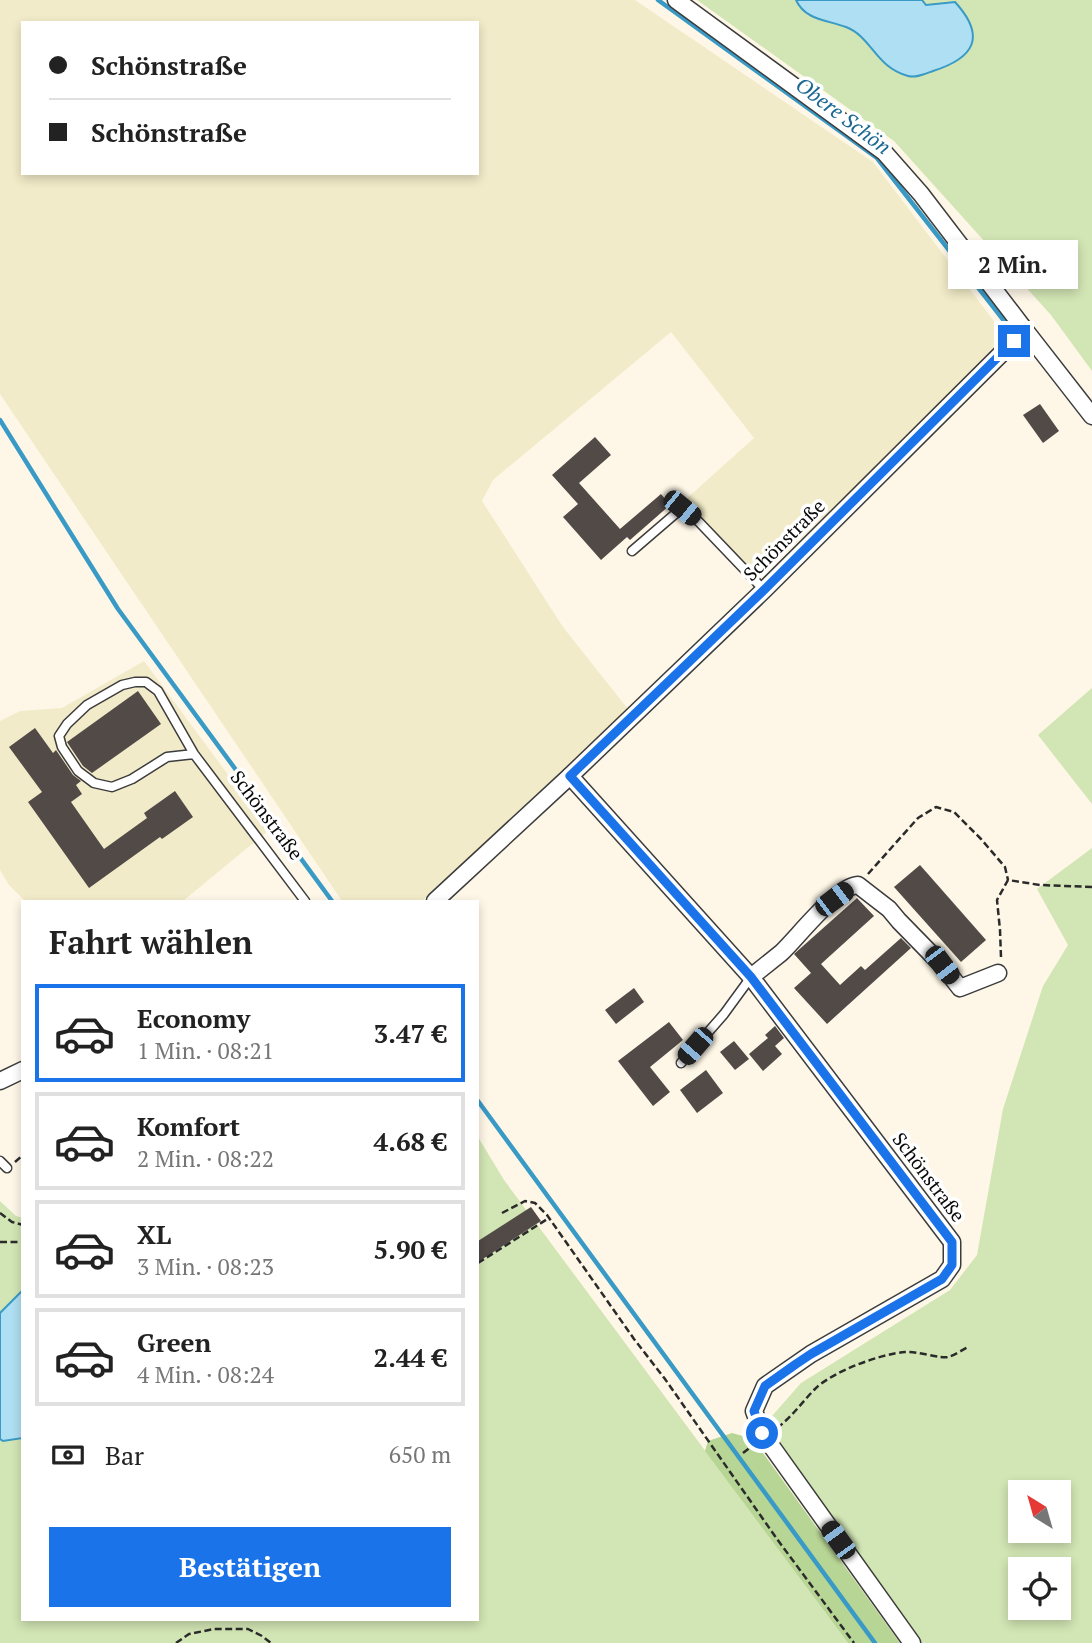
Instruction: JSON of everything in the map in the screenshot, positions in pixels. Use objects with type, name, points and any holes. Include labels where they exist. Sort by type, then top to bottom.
[{"type":"street","points":[[676,0],[884,152],[920,194],[1092,416]]},
{"type":"street","name":"Schönstraße","points":[[436,900],[764,590],[1025,330]]},
{"type":"street","name":"Schönstraße","points":[[570,776],[751,977],[952,1242],[952,1265],[942,1279],[811,1354],[765,1386],[754,1411],[765,1437],[912,1643]]},
{"type":"street","points":[[751,977],[851,885],[858,885],[889,909],[960,988],[998,973]]},
{"type":"street","points":[[0,1081],[21,1071]]},
{"type":"lane","points":[[632,551],[682,508],[699,522],[764,590]]},
{"type":"lane","name":"Schönstraße","points":[[194,754],[167,757],[132,779],[112,787],[94,783],[79,771],[62,747],[59,736],[67,724],[88,705],[122,685],[146,682],[158,691],[194,754],[304,900]]},
{"type":"lane","points":[[681,1063],[724,1014],[751,977]]},
{"type":"lane","points":[[0,1161],[7,1168]]},
{"type":"path","points":[[858,885],[918,818],[936,807],[954,812],[981,838],[1005,867],[1008,880],[997,900],[1002,953],[998,973]]},
{"type":"path","points":[[1008,880],[1040,885],[1092,887]]},
{"type":"path","points":[[502,1213],[525,1201],[535,1203],[549,1219],[854,1643]]},
{"type":"path","points":[[0,1213],[21,1225]]},
{"type":"path","points":[[479,1263],[549,1219]]},
{"type":"path","points":[[0,1242],[21,1242]]},
{"type":"path","points":[[743,1453],[786,1422],[818,1386],[867,1360],[906,1352],[946,1358],[968,1347]]},
{"type":"path","points":[[176,1643],[189,1634],[214,1629],[248,1629],[271,1643]]},
{"type":"shaded area","points":[[0,0],[635,0],[873,162],[1000,329],[997,353],[765,573],[756,575],[685,500],[754,438],[671,332],[493,480],[482,501],[563,627],[628,709],[423,900],[341,900],[0,394]]},
{"type":"shaded area","points":[[144,661],[269,830],[184,900],[24,900],[9,885],[0,870],[0,721],[20,711],[62,708]]},
{"type":"green space","points":[[697,0],[1092,0],[1092,371],[1051,315],[894,141]]},
{"type":"green space","points":[[1092,688],[1092,804],[1038,735]]},
{"type":"green space","points":[[1092,848],[1092,1643],[921,1643],[765,1424],[801,1383],[950,1290],[977,1255],[1003,1109],[1043,986],[1068,945],[1037,889]]},
{"type":"green space","points":[[479,1139],[504,1180],[848,1643],[0,1643],[0,1201],[21,1217],[21,1621],[479,1621]]},
{"type":"green space","points":[[732,1433],[753,1439],[900,1643],[848,1643],[705,1451],[708,1441]]},
{"type":"water","points":[[796,0],[922,0],[926,5],[955,2],[971,26],[971,45],[958,60],[947,66],[908,76],[888,66],[855,32],[805,12]]},
{"type":"water","points":[[21,1292],[21,1438],[3,1441],[0,1439],[0,1313]]},
{"type":"building","points":[[1040,404],[1059,431],[1043,443],[1023,415]]},
{"type":"building","points":[[595,437],[611,455],[579,483],[620,529],[661,494],[670,505],[630,540],[627,537],[601,560],[563,517],[578,504],[552,475]]},
{"type":"building","points":[[138,691],[161,724],[92,773],[83,766],[67,742]]},
{"type":"building","points":[[35,728],[53,753],[56,750],[73,775],[81,781],[76,785],[82,794],[71,802],[104,849],[147,818],[144,813],[175,791],[193,817],[89,888],[28,802],[42,792],[9,747]]},
{"type":"building","points":[[920,865],[986,940],[961,962],[894,887]]},
{"type":"building","points":[[857,898],[874,916],[821,964],[840,985],[861,966],[865,970],[901,938],[911,948],[827,1024],[794,988],[811,973],[794,954]]},
{"type":"building","points":[[634,988],[644,1002],[616,1024],[605,1010]]},
{"type":"building","points":[[669,1022],[683,1040],[650,1067],[670,1092],[653,1106],[618,1061]]},
{"type":"building","points":[[775,1026],[784,1038],[775,1046],[782,1054],[763,1071],[749,1054],[768,1038],[765,1035]]},
{"type":"building","points":[[734,1041],[749,1059],[735,1070],[720,1052]]},
{"type":"building","points":[[706,1070],[723,1093],[697,1113],[680,1090]]},
{"type":"building","points":[[531,1207],[541,1221],[479,1261],[479,1240]]},
{"type":"waterway","name":"Obere Schön","points":[[658,0],[877,158],[1005,322]]},
{"type":"waterway","points":[[0,420],[118,609],[331,900]]},
{"type":"waterway","points":[[479,1102],[875,1643]]},
{"type":"route","points":[[762,1433],[754,1411],[765,1386],[811,1354],[942,1279],[952,1265],[952,1242],[751,977],[570,776],[764,590],[1014,341]]}]
